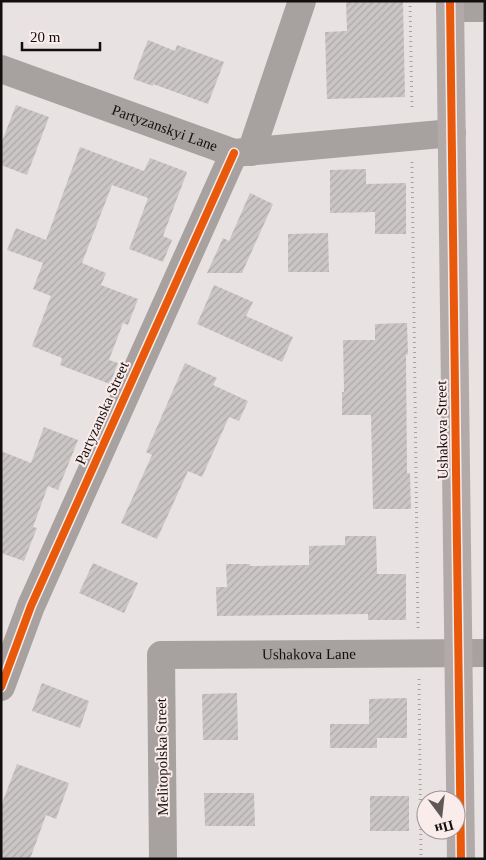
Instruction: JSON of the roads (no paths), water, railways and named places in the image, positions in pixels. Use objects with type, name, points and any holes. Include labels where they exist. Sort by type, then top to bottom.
[{"type":"street","name":"Partyzanska Street","points":[[1,688],[31,606],[243,152],[302,1]]},
{"type":"street","points":[[450,5],[485,8]]},
{"type":"street","name":"Ushakova Street","points":[[450,5],[461,859]]},
{"type":"street","name":"Partyzanskyi Lane","points":[[1,70],[243,152],[452,133]]},
{"type":"street","name":"Ushakova Lane","points":[[161,655],[485,653]]},
{"type":"street","name":"Melitopolska Street","points":[[161,655],[163,859]]}]
